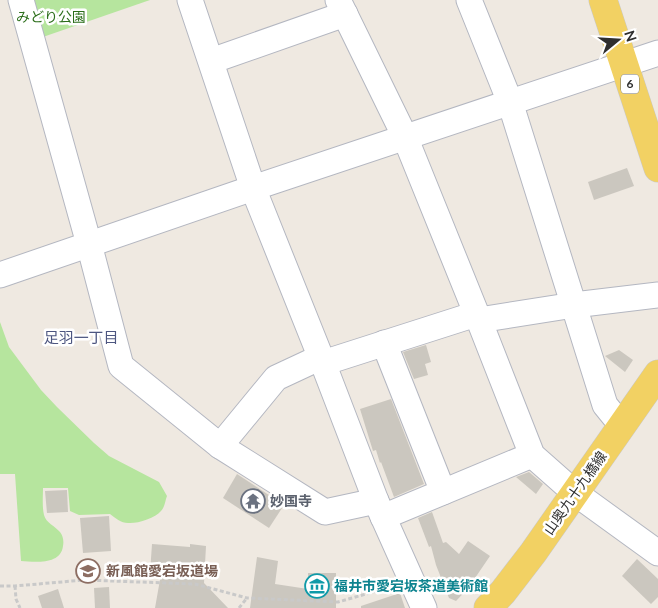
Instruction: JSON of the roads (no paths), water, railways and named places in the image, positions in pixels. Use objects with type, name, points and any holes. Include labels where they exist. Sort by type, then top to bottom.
[{"type":"main road","name":"6","points":[[603,0],[658,168]]},
{"type":"main road","name":"山奥九十九橋線","points":[[488,608],[533,553],[658,374]]},
{"type":"street","points":[[21,0],[121,366],[220,446],[325,512],[380,509],[444,492],[532,455]]},
{"type":"street","points":[[190,0],[253,188],[380,509],[424,608]]},
{"type":"street","points":[[469,0],[510,102],[605,405],[622,426]]},
{"type":"street","points":[[211,61],[342,7],[404,137],[532,455],[575,493],[658,553]]},
{"type":"street","points":[[0,275],[404,137],[658,53]]},
{"type":"street","points":[[220,446],[276,378],[322,360],[478,317],[658,295]]},
{"type":"street","points":[[384,343],[444,492]]},
{"type":"place","name":"妙国寺","points":[[253,501]]},
{"type":"place","name":"新風館愛宕坂道場","points":[[88,571]]},
{"type":"place","name":"福井市愛宕坂茶道美術館","points":[[317,586]]},
{"type":"district","name":"足羽一丁目","points":[[81,338]]},
{"type":"park label","name":"みどり公園","points":[[51,17]]}]
